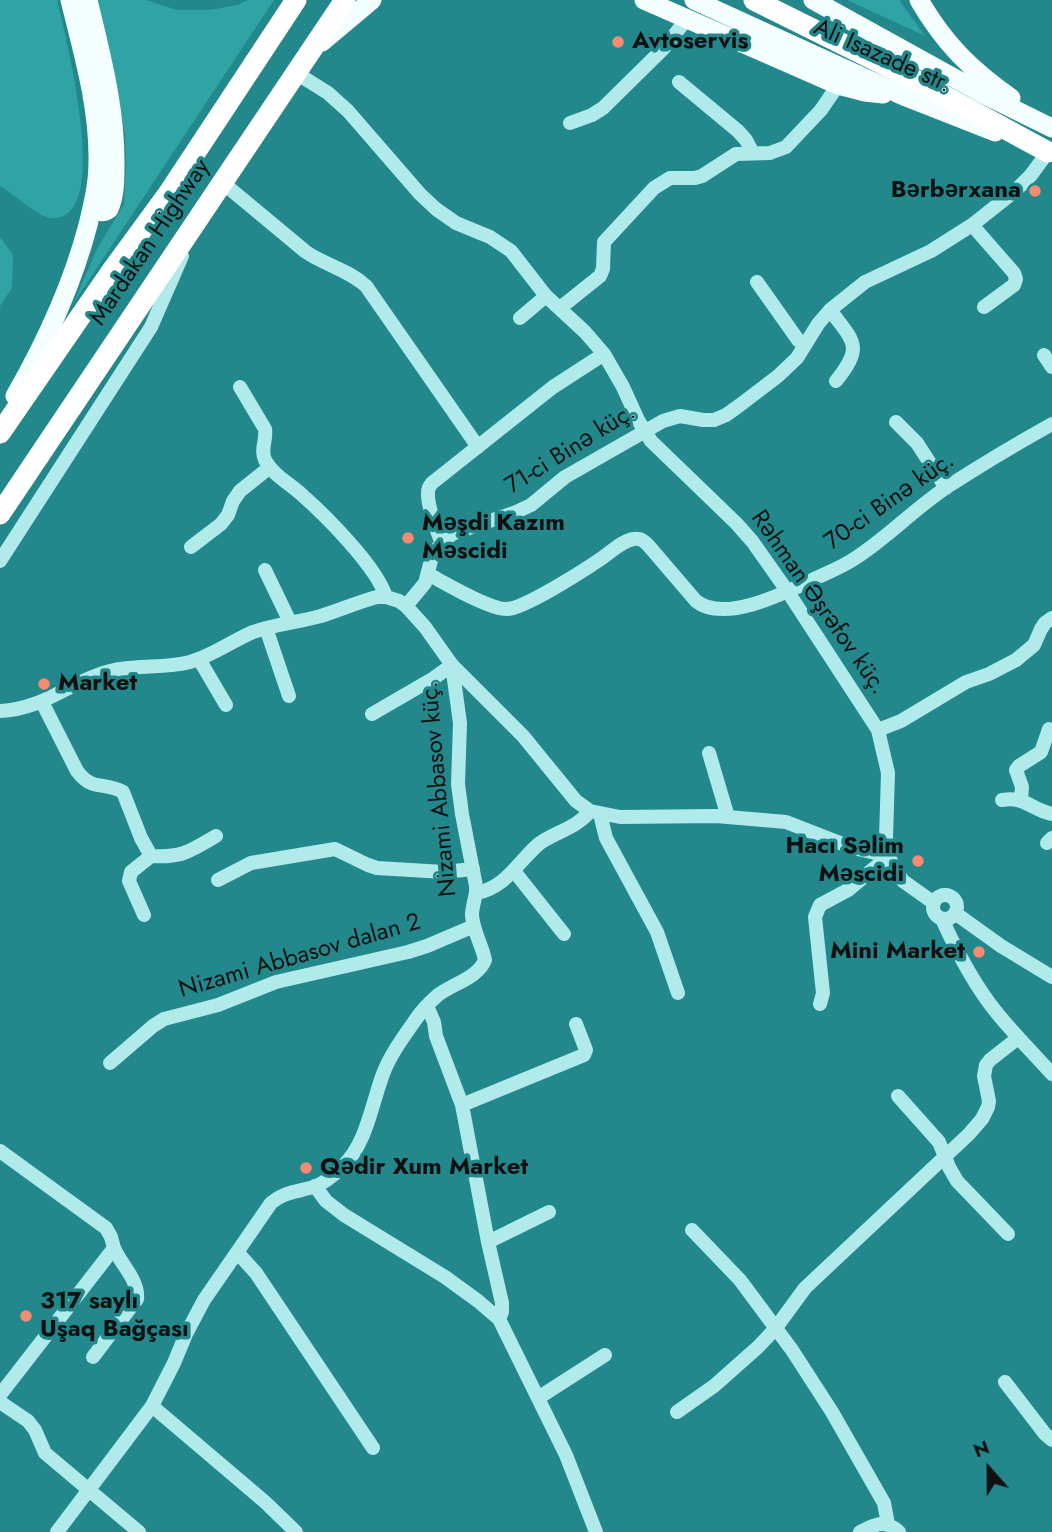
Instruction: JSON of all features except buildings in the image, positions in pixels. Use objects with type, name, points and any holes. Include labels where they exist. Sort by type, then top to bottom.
[{"type":"highway","name":"Mardakan Highway","points":[[0,433],[168,194],[296,0]]},
{"type":"highway","name":"Mardakan Highway","points":[[0,514],[345,0]]},
{"type":"highway","points":[[754,0],[919,82],[1050,153]]},
{"type":"main road","points":[[70,0],[91,83],[98,162],[95,204],[100,212],[103,212],[109,209],[116,155],[111,102],[88,0]]},
{"type":"main road","points":[[300,66],[334,30],[372,0]]},
{"type":"main road","points":[[644,0],[838,85],[865,92],[906,97]]},
{"type":"main road","name":"Ali Isazade str.","points":[[694,0],[906,97],[1050,153]]},
{"type":"main road","points":[[813,0],[983,94],[1052,127]]},
{"type":"main road","points":[[919,0],[934,26],[973,70],[1052,127]]},
{"type":"main road","points":[[0,424],[38,356],[63,300],[81,251],[95,197]]},
{"type":"street","points":[[570,123],[603,108],[664,48],[686,20]]},
{"type":"street","name":"Rəhman Əşrəfov küç.","points":[[300,66],[348,111],[419,194],[436,209],[456,223],[490,237],[511,251],[546,296],[586,332],[604,354],[651,441],[752,541],[878,730],[888,773],[888,856]]},
{"type":"street","points":[[679,82],[738,131],[747,140],[753,153]]},
{"type":"street","points":[[559,309],[600,276],[603,269],[604,242],[654,188],[670,178],[702,176],[736,154],[770,153],[786,147],[821,110],[838,85]]},
{"type":"street","name":"71-ci Binə küç.","points":[[442,543],[452,534],[530,505],[565,477],[644,431],[680,416],[714,420],[726,415],[778,376],[797,358],[818,324],[865,282],[931,251],[972,225],[1015,191],[1050,153]]},
{"type":"street","points":[[223,183],[306,252],[359,279],[366,286],[478,447]]},
{"type":"street","points":[[0,561],[151,327],[198,220]]},
{"type":"street","points":[[972,225],[1014,273],[1016,279],[1014,285],[985,307]]},
{"type":"street","points":[[757,282],[798,340],[805,345]]},
{"type":"street","points":[[520,318],[546,296]]},
{"type":"street","points":[[831,310],[850,337],[853,347],[853,356],[848,366],[836,381]]},
{"type":"street","points":[[0,711],[12,711],[43,702],[110,671],[171,666],[200,659],[235,640],[266,628],[320,616],[368,600],[386,597],[406,606],[425,583],[433,553],[442,543],[428,498],[432,483],[553,387],[604,354]]},
{"type":"street","points":[[240,387],[265,429],[263,455],[270,467],[345,538],[380,581],[386,597]]},
{"type":"street","points":[[896,422],[917,443],[946,488]]},
{"type":"street","name":"70-ci Binə küç.","points":[[428,574],[457,590],[510,610],[596,562],[628,540],[636,538],[648,545],[702,606],[713,609],[738,607],[788,592],[852,561],[946,488],[1052,424]]},
{"type":"street","points":[[191,547],[221,524],[240,491],[270,467]]},
{"type":"street","points":[[265,570],[290,622]]},
{"type":"street","name":"Nizami Abbasov küç.","points":[[57,1532],[152,1406],[195,1315],[271,1203],[279,1196],[327,1181],[349,1159],[363,1135],[384,1071],[393,1054],[427,1006],[447,989],[484,965],[484,955],[472,915],[477,893],[458,784],[460,723],[452,665],[406,606]]},
{"type":"street","points":[[878,730],[901,721],[966,682],[1016,660],[1034,645],[1041,629],[1052,618]]},
{"type":"street","points":[[266,628],[289,696]]},
{"type":"street","points":[[200,659],[226,705]]},
{"type":"street","points":[[373,714],[452,665],[523,736],[576,801],[595,813],[631,818],[695,816],[786,822],[853,848],[888,856]]},
{"type":"street","points":[[43,702],[84,780],[92,785],[115,788],[123,792],[151,856]]},
{"type":"street","points":[[1021,800],[1022,787],[1016,770],[1041,752],[1049,729]]},
{"type":"street","points":[[709,753],[728,817]]},
{"type":"street","points":[[1002,800],[1021,800],[1052,814]]},
{"type":"street","points":[[477,893],[493,888],[551,836],[595,813]]},
{"type":"street","points":[[595,813],[657,932],[678,993]]},
{"type":"street","points":[[144,915],[129,881],[131,872],[151,856],[169,857],[186,853],[216,836]]},
{"type":"street","points":[[218,880],[251,863],[335,849],[377,868],[443,872],[473,869]]},
{"type":"street","points":[[888,856],[903,881],[934,903]]},
{"type":"street","points":[[820,1004],[823,993],[815,917],[817,909],[825,901],[862,880],[888,856]]},
{"type":"street","points":[[514,870],[564,934]]},
{"type":"street","points":[[1052,977],[949,916],[934,913],[934,903],[940,896],[950,896],[957,903],[949,916],[953,944],[996,1012],[1052,1074]]},
{"type":"street","name":"Nizami Abbasov dalan 2","points":[[110,1063],[152,1026],[164,1020],[218,1005],[276,982],[408,952],[474,926]]},
{"type":"street","points":[[427,1006],[435,1022],[436,1036],[462,1105],[502,1303],[499,1319]]},
{"type":"street","points":[[462,1105],[584,1055],[586,1050],[576,1024]]},
{"type":"street","points":[[677,1412],[740,1365],[775,1329],[805,1288],[975,1127],[988,1107],[984,1076],[986,1065],[1018,1038]]},
{"type":"street","points":[[898,1096],[939,1142],[957,1181],[1008,1234]]},
{"type":"street","points":[[0,1151],[106,1228],[118,1258],[136,1285],[137,1299],[93,1357]]},
{"type":"street","points":[[315,1186],[326,1201],[344,1215],[445,1277],[499,1319],[566,1455],[596,1532]]},
{"type":"street","points":[[488,1242],[549,1212]]},
{"type":"street","points":[[692,1230],[740,1280],[806,1371],[884,1503],[894,1528]]},
{"type":"street","points":[[0,1395],[114,1248]]},
{"type":"street","points":[[237,1252],[256,1273],[373,1448]]},
{"type":"street","points":[[538,1398],[605,1355]]},
{"type":"street","points":[[1004,1382],[1052,1440]]},
{"type":"street","points":[[0,1402],[28,1421],[36,1430],[45,1453],[139,1532]]},
{"type":"street","points":[[152,1406],[265,1502],[296,1532]]},
{"type":"street","points":[[860,1532],[881,1524],[894,1528]]},
{"type":"shaded area","points":[[0,0],[57,0],[75,85],[83,161],[80,192],[70,212],[50,218],[0,186]]},
{"type":"shaded area","points":[[95,0],[146,0],[177,10],[210,10],[248,0],[274,0],[73,304],[98,247],[124,204],[125,135],[109,52]]},
{"type":"shaded area","points":[[847,0],[899,0],[925,36]]},
{"type":"shaded area","points":[[0,237],[13,255],[12,288],[0,306]]},
{"type":"place","name":"Avtoservis","points":[[618,42]]},
{"type":"place","name":"Bərbərxana","points":[[1035,191]]},
{"type":"place","name":"Məşdi Kazım Məscidi","points":[[408,538]]},
{"type":"place","name":"Market","points":[[44,684]]},
{"type":"place","name":"Hacı Səlim Məscidi","points":[[918,861]]},
{"type":"place","name":"Mini Market","points":[[979,952]]},
{"type":"place","name":"Qədir Xum Market","points":[[306,1168]]},
{"type":"place","name":"317 saylı Uşaq Bağçası","points":[[26,1316]]}]
